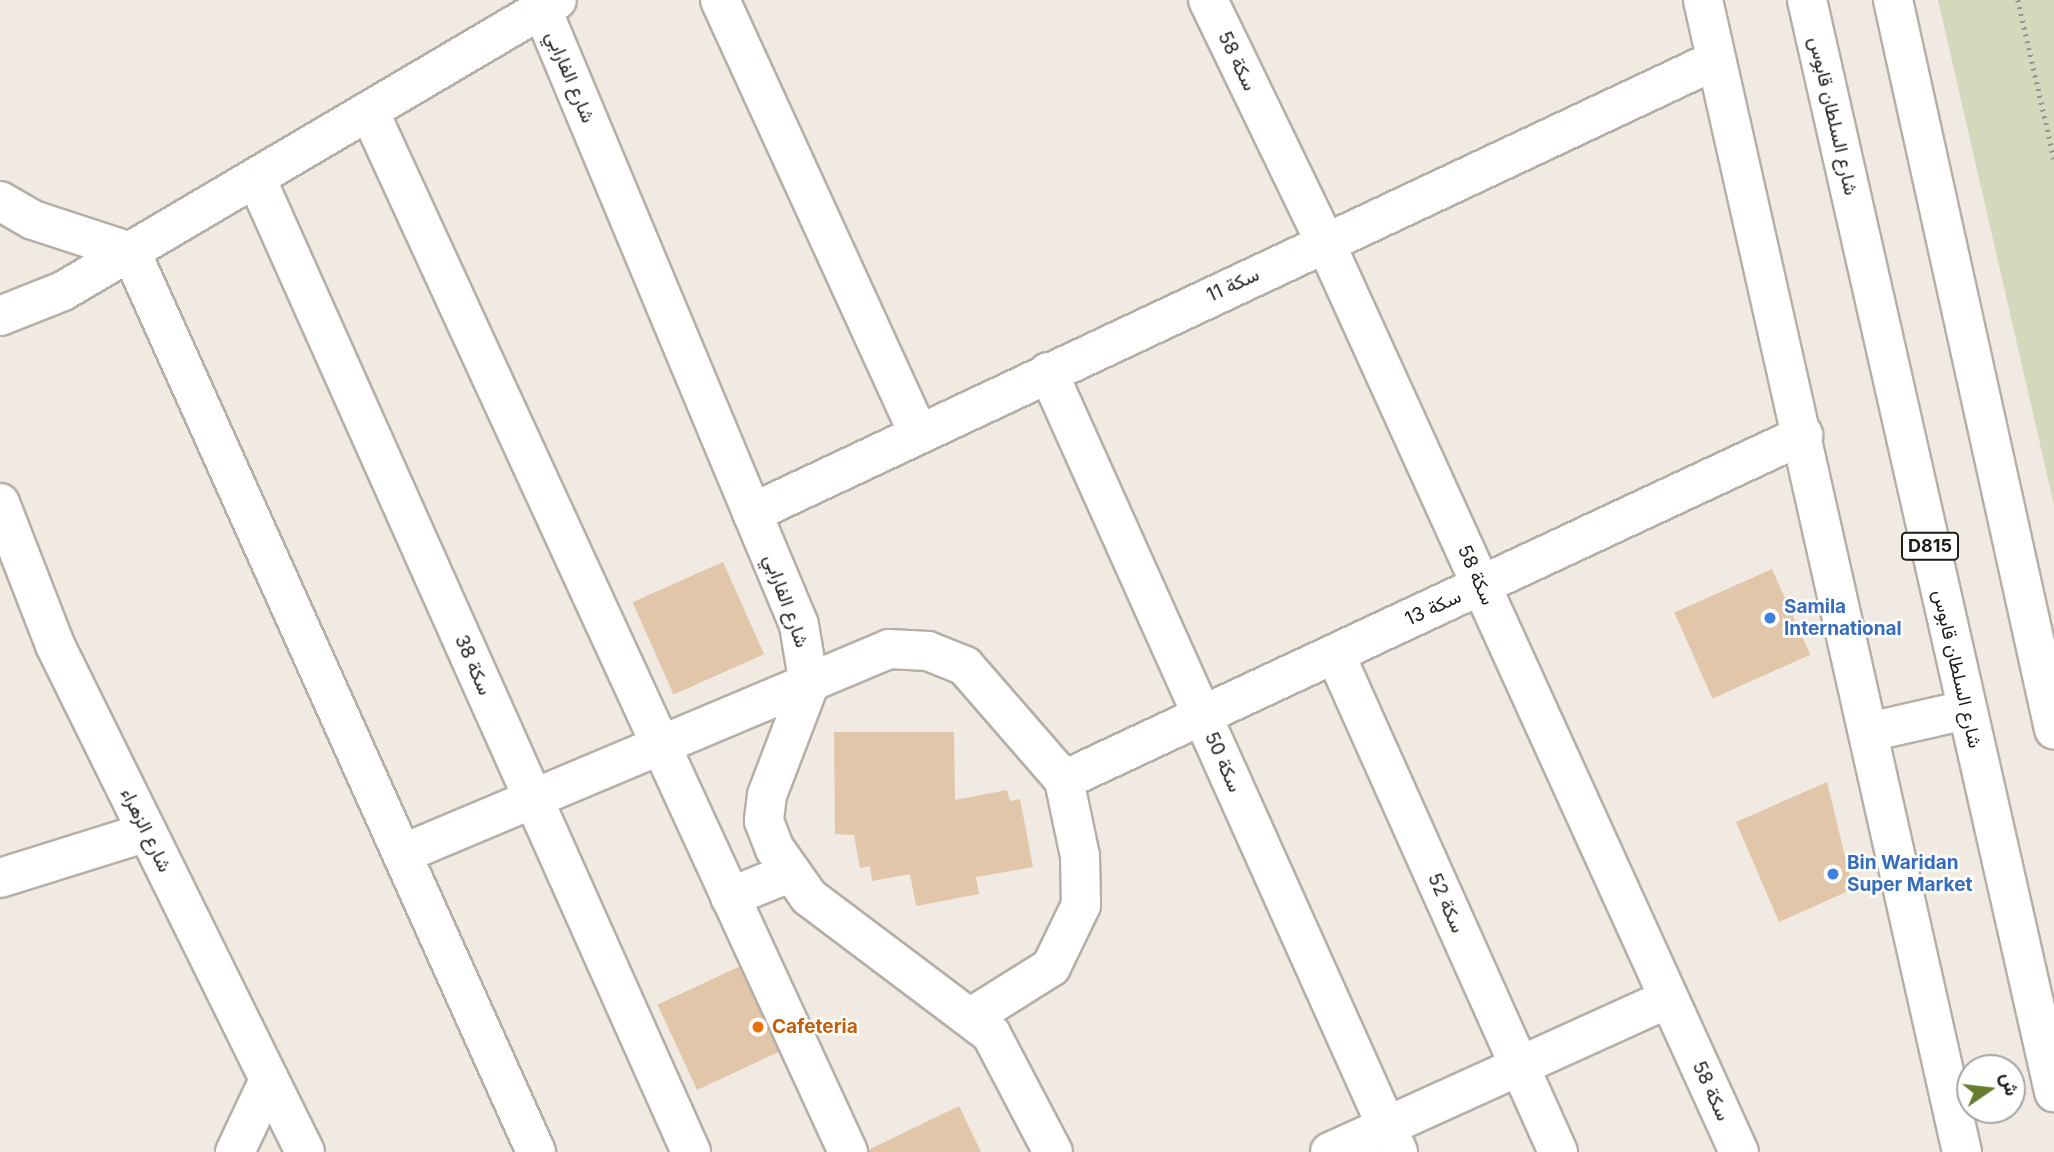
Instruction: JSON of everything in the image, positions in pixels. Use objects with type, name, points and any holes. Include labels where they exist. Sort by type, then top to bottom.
[{"type":"street","points":[[720,0],[918,433]]},
{"type":"street","name":"سكة 58","points":[[1208,0],[1325,242],[1739,1152]]},
{"type":"street","points":[[1703,0],[1803,435],[1962,1152]]},
{"type":"street","name":"شارع السلطان قابوس","points":[[1807,0],[2054,1092]]},
{"type":"street","points":[[1893,0],[2054,729]]},
{"type":"street","points":[[0,316],[63,292],[546,3]]},
{"type":"street","name":"شارع الفارابي","points":[[546,3],[799,625],[810,684],[764,821],[789,873],[843,923],[973,1016],[1013,1068],[1053,1152]]},
{"type":"street","name":"سكة 11","points":[[752,513],[1716,60]]},
{"type":"street","points":[[369,111],[848,1152]]},
{"type":"street","name":"سكة 38","points":[[256,178],[691,1152]]},
{"type":"street","points":[[0,201],[33,220],[131,252],[536,1152]]},
{"type":"street","name":"سكة 50","points":[[1048,372],[1392,1139]]},
{"type":"street","name":"سكة 13","points":[[1064,780],[1803,435]]},
{"type":"street","name":"شارع الزهراء","points":[[0,503],[55,645],[305,1152]]},
{"type":"street","points":[[402,855],[889,649],[928,652],[965,666],[1064,780],[1080,856],[1081,905],[1051,967],[973,1016]]},
{"type":"street","name":"سكة 52","points":[[1335,654],[1558,1152]]},
{"type":"street","points":[[1869,732],[1966,710]]},
{"type":"street","points":[[0,878],[146,832]]},
{"type":"street","points":[[730,897],[789,873]]},
{"type":"street","points":[[1330,1152],[1392,1139],[1520,1066],[1669,998]]},
{"type":"street","points":[[235,1152],[270,1080]]},
{"type":"path","points":[[2018,0],[2054,159]]},
{"type":"green space","points":[[1938,0],[2054,0],[2054,505]]},
{"type":"building","points":[[723,562],[764,654],[674,695],[633,602]]},
{"type":"building","points":[[1772,569],[1810,655],[1712,698],[1674,613]]},
{"type":"building","points":[[834,732],[954,732],[955,800],[1007,790],[1010,801],[1020,799],[1033,867],[976,877],[979,894],[916,906],[910,874],[872,881],[870,866],[860,868],[854,835],[835,834]]},
{"type":"building","points":[[1827,782],[1853,889],[1779,922],[1736,822]]},
{"type":"building","points":[[749,962],[789,1047],[697,1090],[657,1005]]},
{"type":"building","points":[[959,1106],[981,1152],[864,1152]]},
{"type":"place","name":"Samila International","points":[[1770,618]]},
{"type":"place","name":"Bin Waridan Super Market","points":[[1833,874]]},
{"type":"place","name":"Cafeteria","points":[[758,1027]]}]
